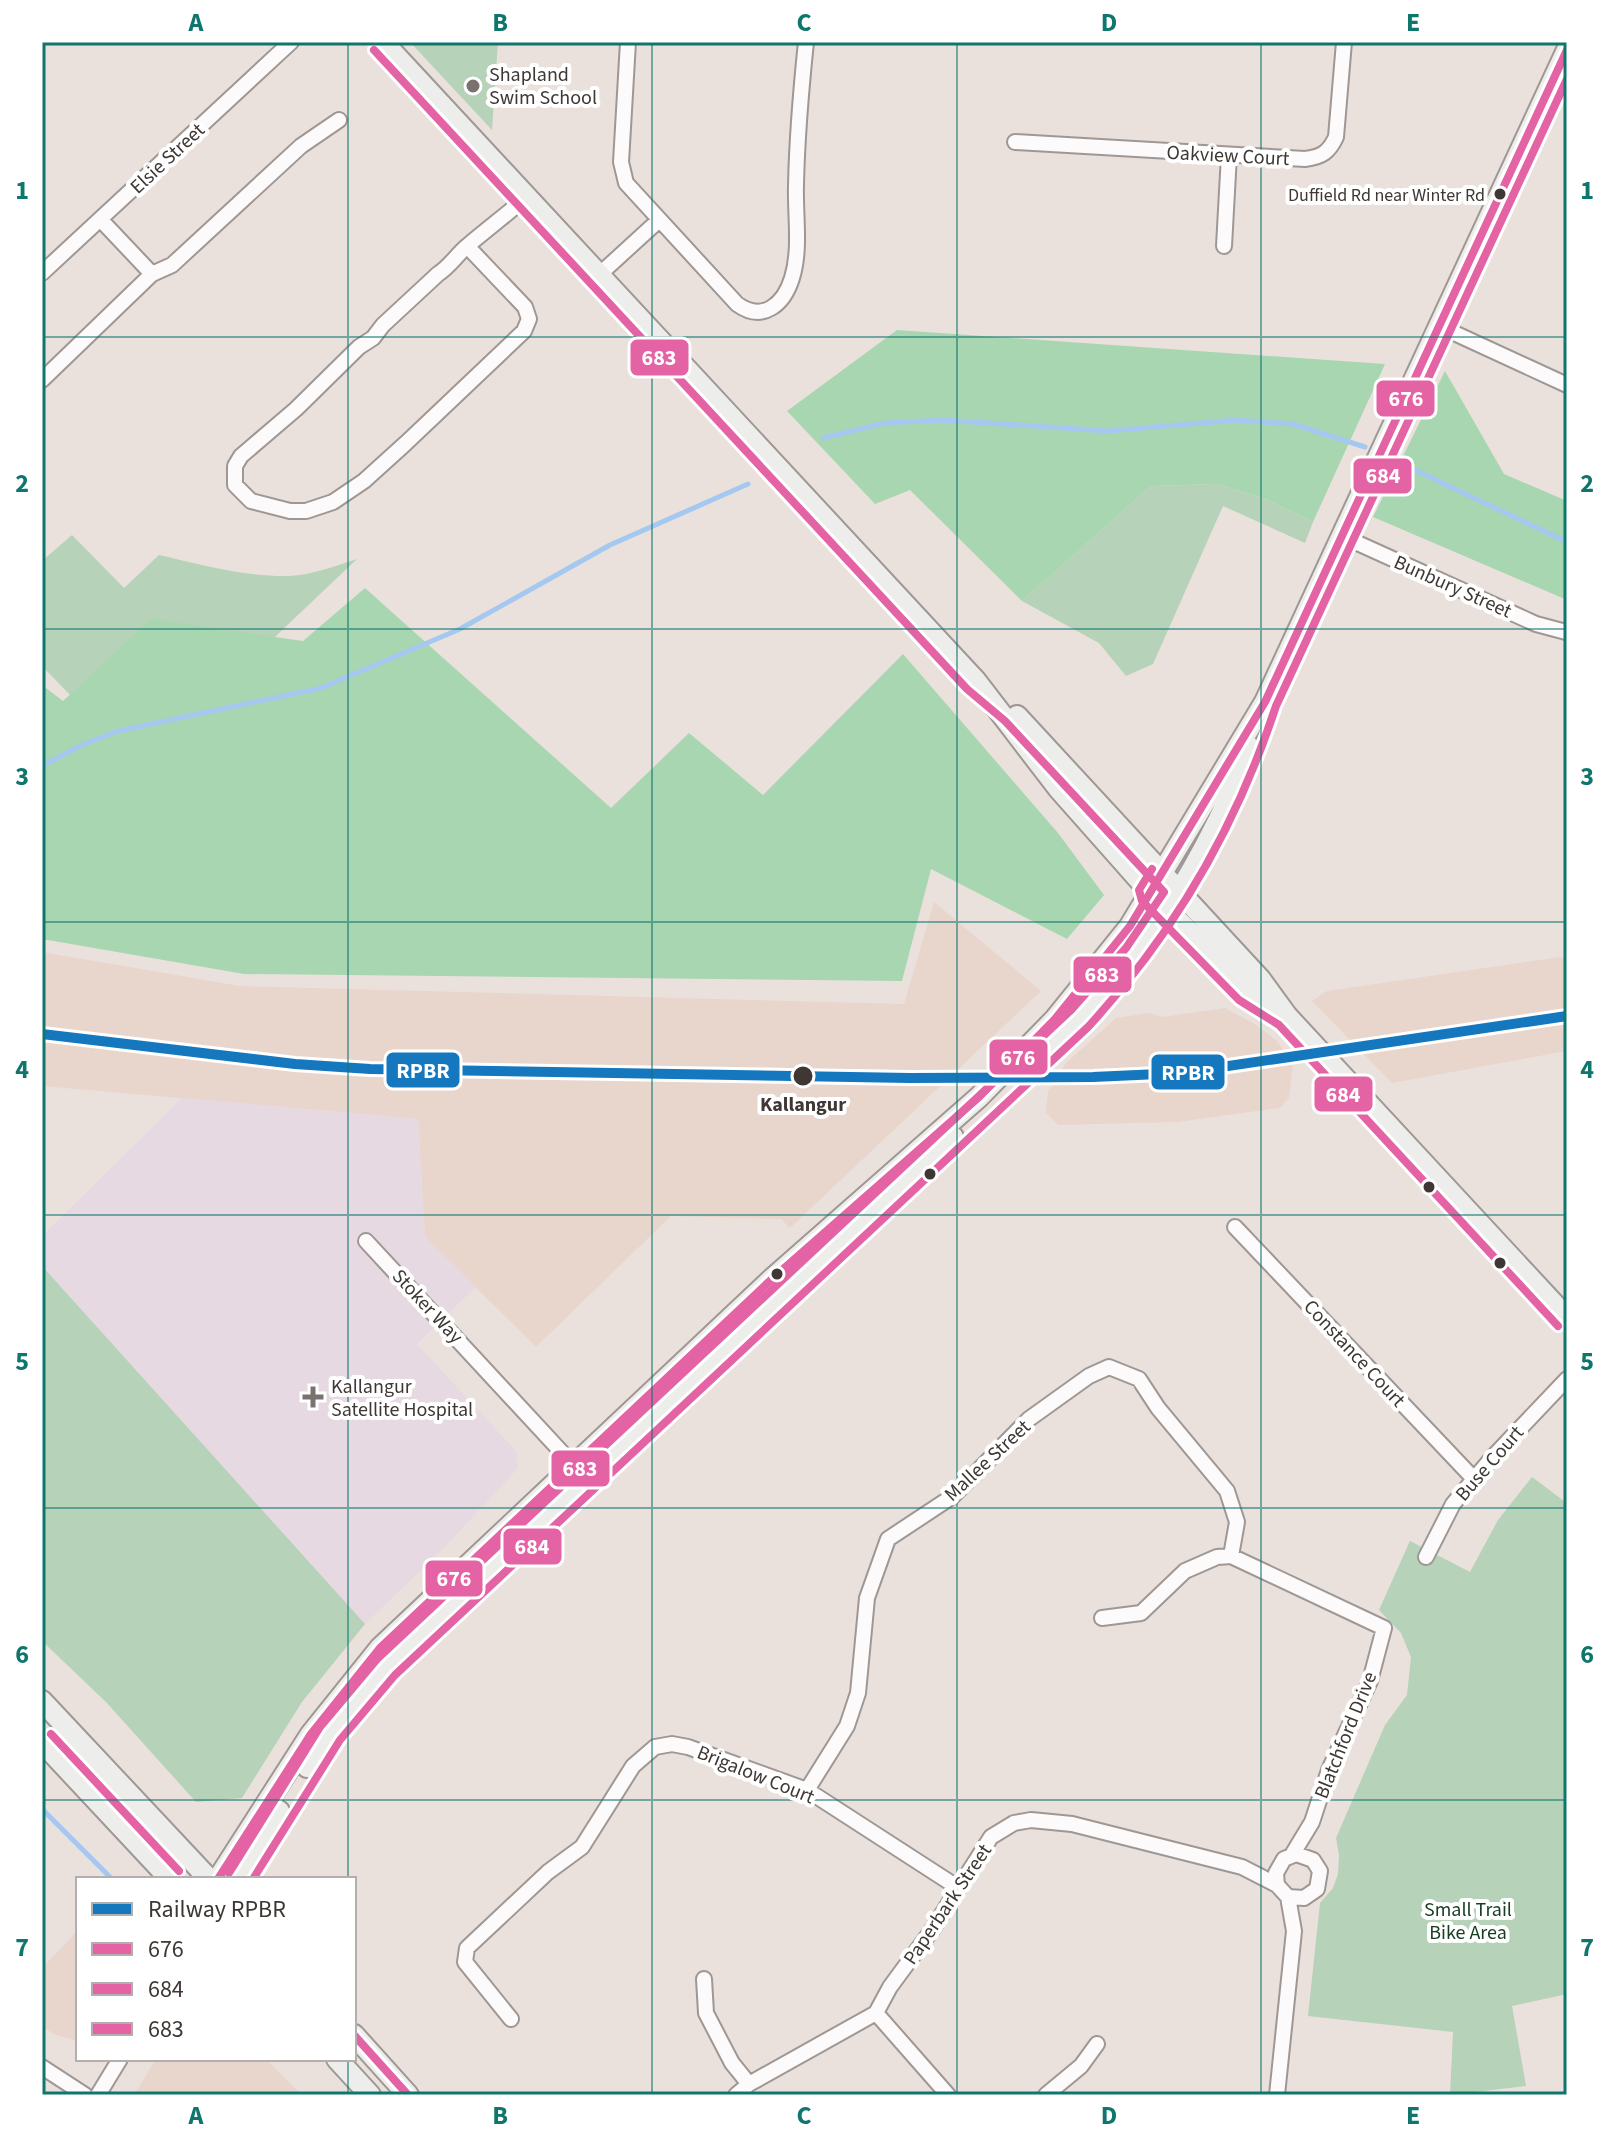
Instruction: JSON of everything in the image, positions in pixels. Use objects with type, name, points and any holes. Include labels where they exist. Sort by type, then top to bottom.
[{"type":"street","name":"Elsie Street","points":[[42,273],[291,42]]},
{"type":"street","points":[[383,42],[976,681],[1058,788],[1151,893],[1248,992],[1287,1016]]},
{"type":"street","points":[[628,42],[621,168],[631,190],[744,309],[761,312],[776,306],[792,279],[806,42]]},
{"type":"street","name":"Oakview Court","points":[[1015,142],[1305,159],[1320,157],[1331,149],[1336,137],[1344,42]]},
{"type":"street","points":[[240,1877],[312,1759],[364,1691],[813,1241],[957,1116],[1018,1058],[1096,971],[1163,874],[1265,702],[1567,50]]},
{"type":"street","points":[[42,380],[152,274],[172,265],[301,146],[339,120]]},
{"type":"street","points":[[1224,246],[1229,155]]},
{"type":"street","points":[[467,246],[525,307],[529,319],[524,331],[364,481],[333,502],[306,511],[290,511],[263,506],[243,496],[234,478],[235,466],[241,456],[296,409],[359,347],[373,338],[467,246],[527,197]]},
{"type":"street","points":[[100,219],[152,274]]},
{"type":"street","points":[[600,274],[658,221]]},
{"type":"street","points":[[1439,326],[1567,385]]},
{"type":"street","name":"Bunbury Street","points":[[1342,536],[1536,624],[1566,632]]},
{"type":"street","points":[[976,681],[1013,712],[1260,979],[1287,1016],[1567,1318]]},
{"type":"street","points":[[219,1877],[311,1734],[363,1667],[404,1623],[580,1472],[1080,1018],[1135,955],[1179,891],[1228,799],[1254,740],[1265,702]]},
{"type":"street","name":"Constance Court","points":[[1235,1227],[1474,1479]]},
{"type":"street","name":"Stoker Way","points":[[366,1241],[580,1472]]},
{"type":"street","name":"Mallee Street","points":[[807,1790],[847,1726],[858,1693],[867,1598],[888,1539],[953,1496],[1029,1419],[1089,1376],[1109,1367],[1139,1379],[1158,1408],[1227,1491],[1237,1522],[1231,1556]]},
{"type":"street","name":"Buse Court","points":[[1426,1557],[1453,1504],[1567,1379]]},
{"type":"street","points":[[1102,1618],[1141,1613],[1185,1571],[1217,1557],[1231,1556]]},
{"type":"street","name":"Blatchford Drive","points":[[1231,1556],[1384,1628],[1370,1681],[1329,1770],[1312,1822],[1286,1858]]},
{"type":"street","points":[[42,1701],[207,1877]]},
{"type":"street","points":[[42,1742],[168,1877]]},
{"type":"street","name":"Brigalow Court","points":[[511,2019],[465,1962],[467,1948],[554,1866],[582,1847],[633,1766],[655,1747],[672,1744],[688,1747],[807,1790],[957,1887]]},
{"type":"street","name":"Paperbark Street","points":[[876,2013],[890,1987],[932,1930],[991,1837],[1014,1823],[1031,1820],[1072,1824],[1242,1867],[1277,1885]]},
{"type":"street","name":"Blatchford Drive","points":[[1312,1822],[1313,1860]]},
{"type":"street","points":[[1277,2095],[1294,1931],[1288,1897],[1277,1885],[1276,1873],[1286,1858],[1305,1855],[1318,1867],[1320,1881],[1309,1896],[1294,1931]]},
{"type":"street","name":"Paperbark Street","points":[[1242,1867],[1286,1858]]},
{"type":"street","points":[[1288,1897],[1298,1899],[1309,1896]]},
{"type":"street","points":[[704,1979],[706,2013],[732,2063],[749,2084]]},
{"type":"street","points":[[736,2095],[749,2084],[876,2013],[948,2095]]},
{"type":"street","points":[[356,2037],[408,2095]]},
{"type":"street","points":[[1046,2095],[1081,2066],[1097,2044]]},
{"type":"street","points":[[98,2095],[119,2061]]},
{"type":"street","points":[[339,2061],[370,2095]]},
{"type":"street","points":[[42,2067],[85,2095]]},
{"type":"shaded area","points":[[934,902],[1041,991],[790,1228],[781,1219],[671,1216],[536,1347],[425,1237],[418,1119],[42,1086],[42,952],[240,986],[904,1004]]},
{"type":"shaded area","points":[[1567,956],[1567,1051],[1392,1083],[1312,1001],[1327,991]]},
{"type":"shaded area","points":[[1225,1008],[1255,1024],[1277,1041],[1293,1065],[1289,1098],[1280,1108],[1177,1122],[1058,1125],[1046,1113],[1048,1092],[1066,1063],[1116,1018],[1148,1013],[1162,1017]]},
{"type":"shaded area","name":"Kallangur Satellite Hospital","points":[[182,1098],[418,1119],[425,1237],[476,1287],[417,1344],[516,1451],[518,1468],[443,1549],[365,1624],[42,1266],[42,1236]]},
{"type":"shaded area","points":[[76,1932],[76,2040],[56,2035],[42,2027],[42,1968]]},
{"type":"shaded area","points":[[155,2061],[268,2061],[302,2095],[134,2095]]},
{"type":"green space","name":"Shapland Swim School","points":[[410,42],[498,42],[492,130]]},
{"type":"green space","points":[[897,330],[1385,364],[1313,522],[1266,499],[1217,484],[1151,486],[1022,601],[910,490],[875,504],[787,411]]},
{"type":"green space","points":[[1445,371],[1504,474],[1567,501],[1567,600],[1373,517]]},
{"type":"green space","points":[[1217,484],[1266,499],[1313,522],[1305,543],[1223,506],[1153,664],[1126,676],[1099,643],[1022,601],[1151,486]]},
{"type":"green space","points":[[72,535],[124,588],[159,555],[224,570],[273,576],[306,574],[357,559],[139,766],[42,666],[42,561]]},
{"type":"green space","points":[[365,588],[611,808],[689,733],[763,795],[903,654],[1058,833],[1104,895],[1067,939],[931,869],[902,981],[244,974],[42,939],[42,685],[63,701],[151,619],[303,641]]},
{"type":"green space","points":[[42,1266],[365,1624],[302,1702],[242,1798],[196,1802],[106,1702],[42,1641]]},
{"type":"green space","name":"Small Trail Bike Area","points":[[1532,1477],[1564,1501],[1567,1499],[1567,1994],[1512,2006],[1526,2086],[1450,2095],[1453,2032],[1308,2016],[1320,1903],[1333,1888],[1338,1874],[1336,1838],[1385,1725],[1407,1695],[1411,1657],[1401,1633],[1379,1610],[1410,1541],[1470,1572],[1498,1520]]},
{"type":"waterway","points":[[823,438],[885,423],[943,420],[1108,431],[1235,420],[1293,424],[1365,447]]},
{"type":"waterway","points":[[1396,461],[1567,542]]},
{"type":"waterway","points":[[42,766],[118,731],[321,688],[460,629],[610,545],[748,484]]},
{"type":"waterway","points":[[42,1809],[110,1877]]},
{"type":"rail line","name":"RPBR","points":[[42,1034],[295,1064],[370,1069],[910,1078],[1093,1077],[1181,1073],[1567,1016]]},
{"type":"transit line","name":"683","points":[[229,1873],[320,1727],[378,1658],[1071,1010],[1126,948],[1164,892],[1005,721],[967,689],[374,50]]},
{"type":"transit line","name":"676","points":[[219,1877],[311,1734],[380,1648],[773,1278],[979,1097],[1055,1019],[1130,926],[1265,702],[1567,50]]},
{"type":"transit line","name":"684","points":[[254,1877],[340,1740],[395,1675],[1088,1027],[1148,954],[1200,877],[1222,836],[1260,751],[1276,706],[1567,79]]},
{"type":"transit line","name":"684","points":[[1152,869],[1139,890],[1142,901],[1239,1000],[1279,1025],[1558,1326]]},
{"type":"transit line","name":"683","points":[[51,1734],[179,1871]]},
{"type":"transit line","name":"676","points":[[356,2037],[408,2095]]},
{"type":"place","name":"Shapland Swim School","points":[[473,86]]},
{"type":"place","name":"Duffield Rd near Winter Rd","points":[[1500,194]]},
{"type":"place","name":"Kallangur","points":[[803,1076]]},
{"type":"place","name":"Kallangur Satellite Hospital","points":[[313,1397]]}]
